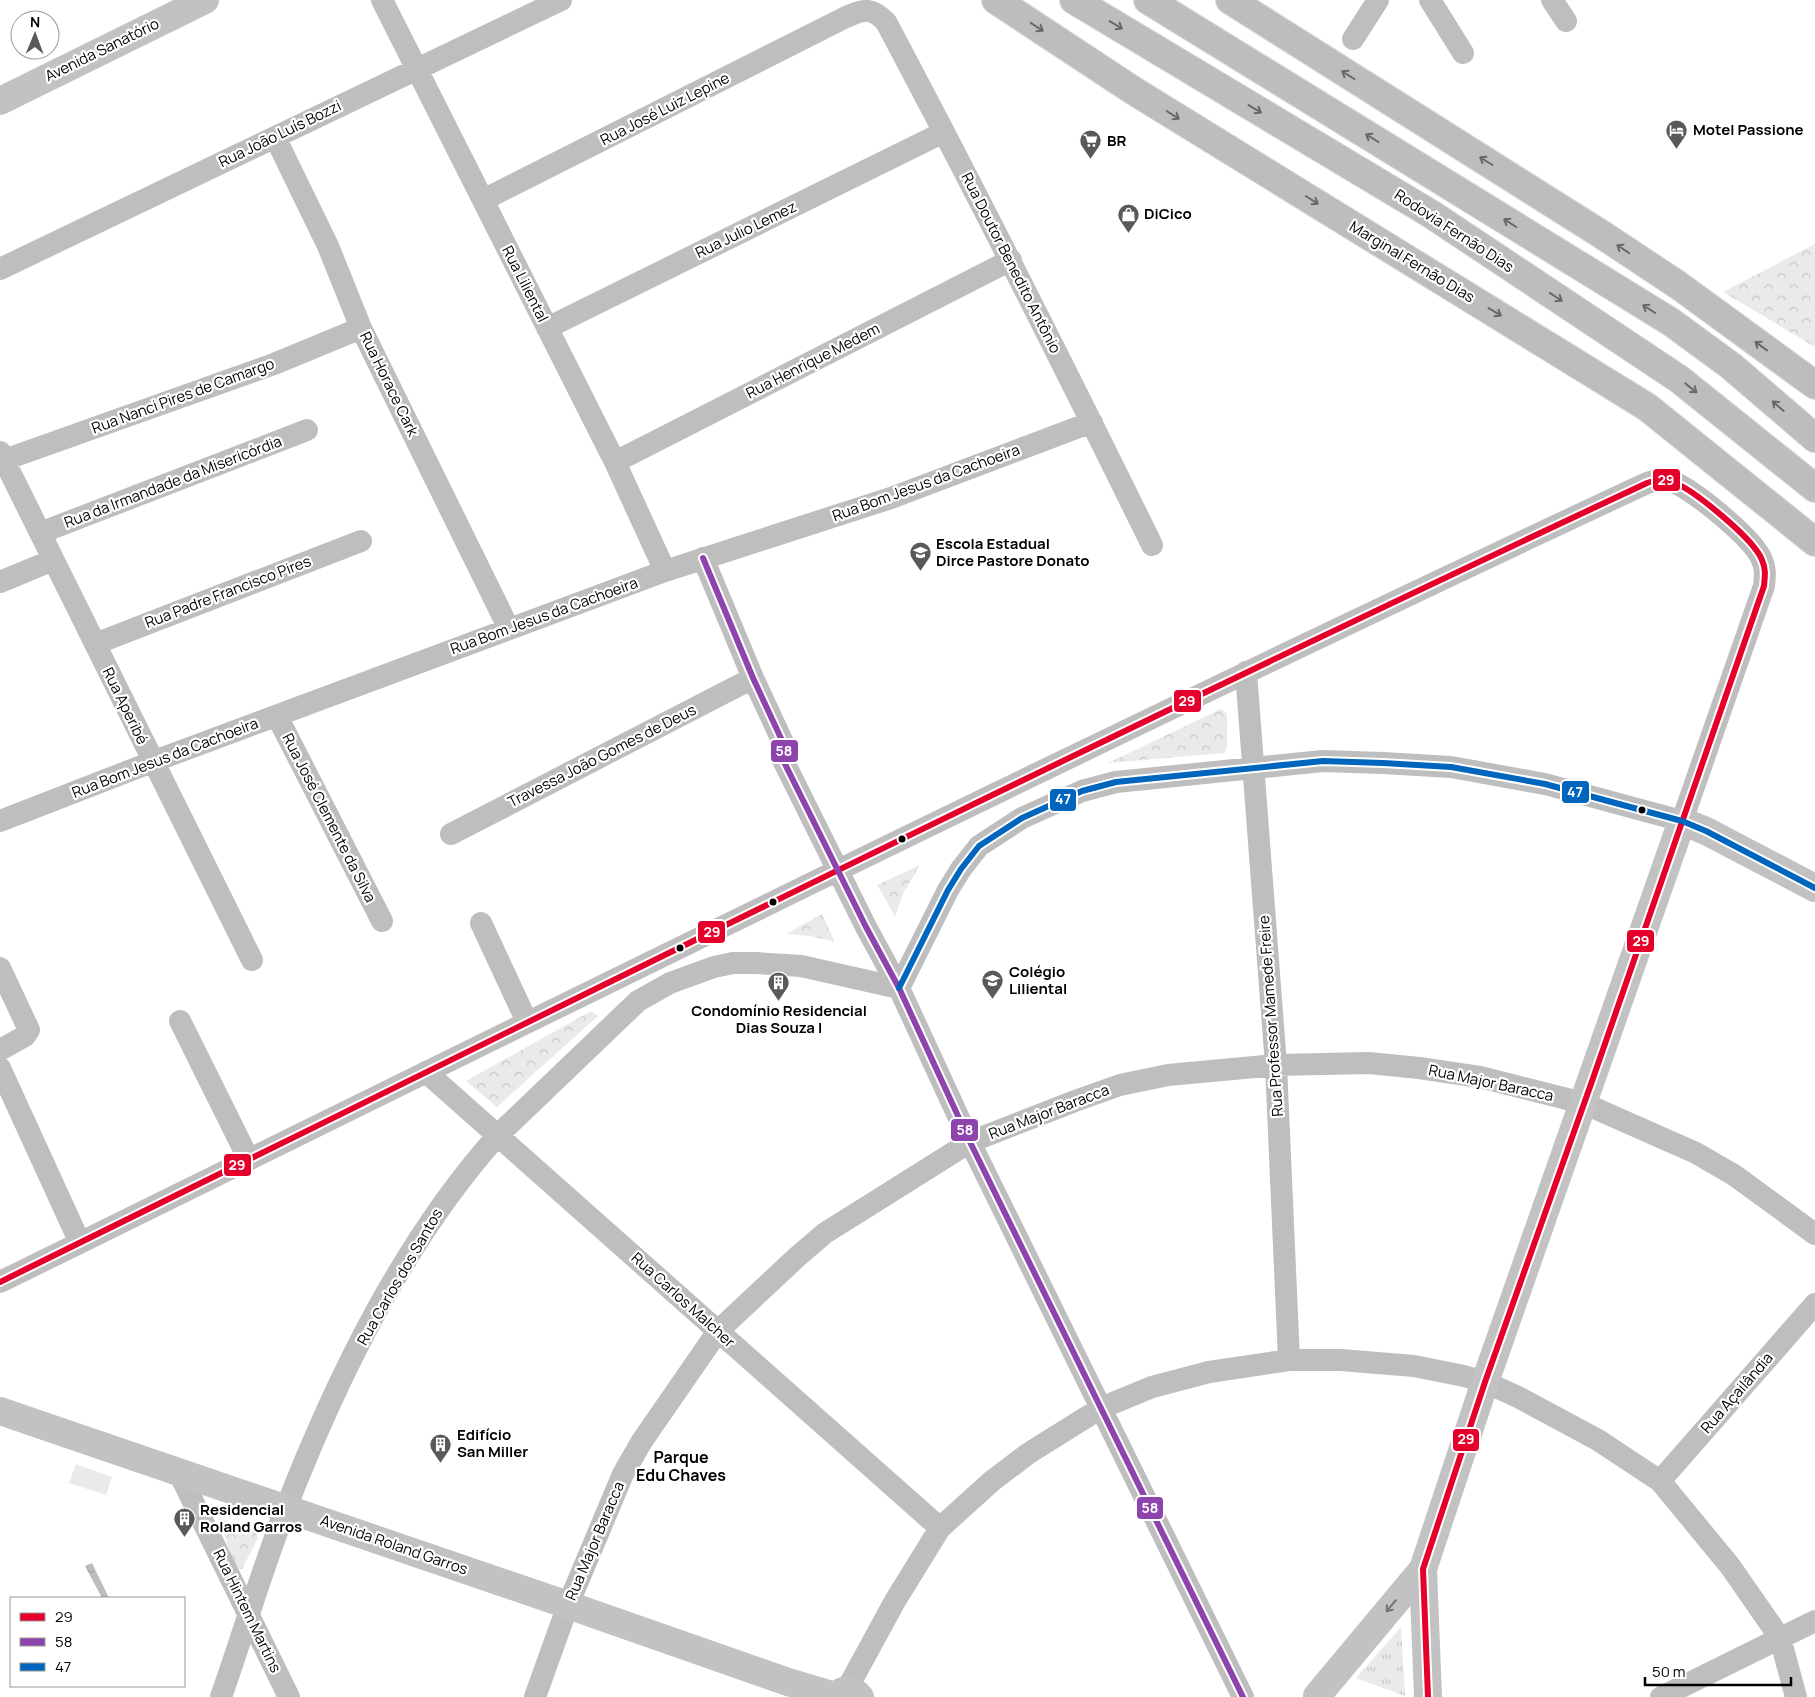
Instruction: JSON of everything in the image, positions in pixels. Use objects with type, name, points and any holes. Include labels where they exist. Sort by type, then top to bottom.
[{"type":"highway","name":"Marginal Fernão Dias","points":[[996,0],[1142,96],[1647,407],[1815,542]]},
{"type":"highway","name":"Rodovia Fernão Dias","points":[[1074,0],[1431,214],[1679,379],[1815,488]]},
{"type":"highway","points":[[1148,0],[1671,322],[1731,366],[1815,438]]},
{"type":"highway","points":[[1230,0],[1601,234],[1678,285],[1815,385]]},
{"type":"street","name":"Avenida Sanatório","points":[[0,101],[205,0]]},
{"type":"street","name":"Rua Liliental","points":[[382,0],[615,462],[665,571]]},
{"type":"street","name":"Rua João Luís Bozzi","points":[[0,269],[561,0]]},
{"type":"street","points":[[1353,40],[1378,0]]},
{"type":"street","points":[[1430,0],[1462,53]]},
{"type":"street","points":[[1552,0],[1566,21]]},
{"type":"street","name":"Rua Doutor Benedito Antônio","points":[[846,17],[867,10],[879,15],[886,22],[1011,260],[1152,545]]},
{"type":"street","name":"Rua José Luiz Lepine","points":[[483,200],[846,17]]},
{"type":"street","name":"Rua Julio Lemez","points":[[548,328],[944,132]]},
{"type":"street","name":"Rua Horace Cark","points":[[275,137],[328,246],[361,328],[509,629]]},
{"type":"street","name":"Rua Henrique Medem","points":[[615,462],[1011,260]]},
{"type":"street","name":"Rua Nanci Pires de Camargo","points":[[2,456],[274,364],[361,328]]},
{"type":"street","name":"Rua Bom Jesus da Cachoeira","points":[[0,821],[152,762],[665,571],[891,498],[1092,422]]},
{"type":"street","name":"Rua da Irmandade da Misericórdia","points":[[40,533],[307,430]]},
{"type":"street","name":"Rua Aperibé","points":[[2,456],[152,762],[252,960]]},
{"type":"street","points":[[0,1282],[527,1022],[1246,672],[1647,483],[1664,480],[1674,482],[1689,491],[1731,524],[1754,546],[1762,558],[1766,572],[1764,586],[1485,1382],[1423,1569],[1322,1697]]},
{"type":"street","name":"Rua Padre Francisco Pires","points":[[95,644],[361,541]]},
{"type":"street","points":[[703,558],[753,678],[785,747],[783,760],[899,988],[970,1142],[1243,1697]]},
{"type":"street","points":[[0,582],[54,560]]},
{"type":"street","name":"Rua Professor Mamede Freire","points":[[1246,672],[1276,1065],[1290,1360]]},
{"type":"street","name":"Travessa João Gomes de Deus","points":[[451,834],[753,678]]},
{"type":"street","name":"Rua José Clemente da Silva","points":[[277,716],[382,921]]},
{"type":"street","points":[[899,988],[961,868],[979,846],[1004,829],[1022,818],[1082,791],[1116,782],[1253,767],[1323,762],[1383,762],[1451,767],[1545,784],[1682,821],[1724,840],[1815,888]]},
{"type":"street","points":[[481,923],[527,1022]]},
{"type":"street","name":"Rua Carlos dos Santos","points":[[221,1697],[286,1508],[336,1389],[382,1301],[431,1220],[478,1157],[498,1135],[638,1000],[670,983],[714,967],[733,963],[756,963],[801,966],[899,988]]},
{"type":"street","points":[[0,968],[27,1023],[28,1033],[0,1050]]},
{"type":"street","points":[[180,1021],[249,1160]]},
{"type":"street","name":"Rua Major Baracca","points":[[536,1697],[568,1605],[623,1474],[642,1441],[718,1331],[796,1257],[825,1233],[970,1142],[1120,1085],[1168,1075],[1276,1065],[1369,1064],[1420,1068],[1480,1077],[1584,1103],[1696,1153],[1734,1175],[1815,1234]]},
{"type":"street","points":[[0,1068],[80,1243]]},
{"type":"street","name":"Rua Carlos Malcher","points":[[426,1072],[940,1528]]},
{"type":"street","name":"Rua Açailândia","points":[[1660,1482],[1815,1304]]},
{"type":"street","points":[[842,1695],[868,1652],[895,1601],[940,1528],[992,1481],[1028,1453],[1101,1408],[1152,1388],[1210,1372],[1290,1360],[1341,1360],[1414,1366],[1485,1382],[1518,1397],[1598,1440],[1660,1482],[1730,1566],[1780,1638],[1796,1697]]},
{"type":"street","name":"Avenida Roland Garros","points":[[0,1411],[178,1470],[788,1682],[842,1695]]},
{"type":"street","name":"Rua Hintem Martins","points":[[178,1470],[289,1697]]},
{"type":"street","points":[[1423,1569],[1428,1697]]},
{"type":"street","points":[[1661,1697],[1815,1621]]},
{"type":"green space","points":[[1815,244],[1815,347],[1723,292]]},
{"type":"green space","points":[[1221,709],[1227,714],[1227,749],[1224,753],[1108,763]]},
{"type":"green space","points":[[920,865],[904,892],[895,916],[877,885]]},
{"type":"green space","points":[[822,914],[835,942],[811,936],[786,934]]},
{"type":"green space","points":[[591,1011],[598,1016],[497,1107],[466,1081]]},
{"type":"green space","points":[[76,1464],[112,1477],[106,1495],[69,1483]]},
{"type":"green space","points":[[219,1519],[256,1531],[258,1538],[242,1569],[235,1568]]},
{"type":"green space","points":[[1401,1627],[1405,1696],[1356,1678]]},
{"type":"water","points":[[92,1563],[109,1597],[101,1597],[85,1566]]},
{"type":"transit line","name":"29","points":[[0,1282],[821,878],[1233,679],[1647,483],[1660,480],[1670,481],[1695,495],[1748,540],[1762,560],[1765,573],[1764,586],[1485,1382],[1423,1569],[1428,1697]]},
{"type":"transit line","name":"58","points":[[703,558],[753,678],[785,747],[783,760],[866,927],[899,988],[970,1142],[1243,1697]]},
{"type":"transit line","name":"47","points":[[899,988],[948,890],[979,846],[1022,818],[1082,791],[1116,782],[1323,761],[1451,767],[1545,784],[1682,821],[1706,831],[1815,888]]},
{"type":"place","name":"Motel Passione","points":[[1677,149]]},
{"type":"place","name":"BR","points":[[1091,160]]},
{"type":"place","name":"DiCico","points":[[1128,233]]},
{"type":"place","name":"Escola Estadual Dirce Pastore Donato","points":[[920,572]]},
{"type":"place","name":"Colégio Liliental","points":[[993,1000]]},
{"type":"place","name":"Condomínio Residencial Dias Souza I","points":[[779,1002]]},
{"type":"place","name":"Edifício San Miller","points":[[441,1463]]},
{"type":"place","name":"Residencial Roland Garros","points":[[184,1538]]},
{"type":"district","name":"Parque Edu Chaves","points":[[681,1466]]}]
